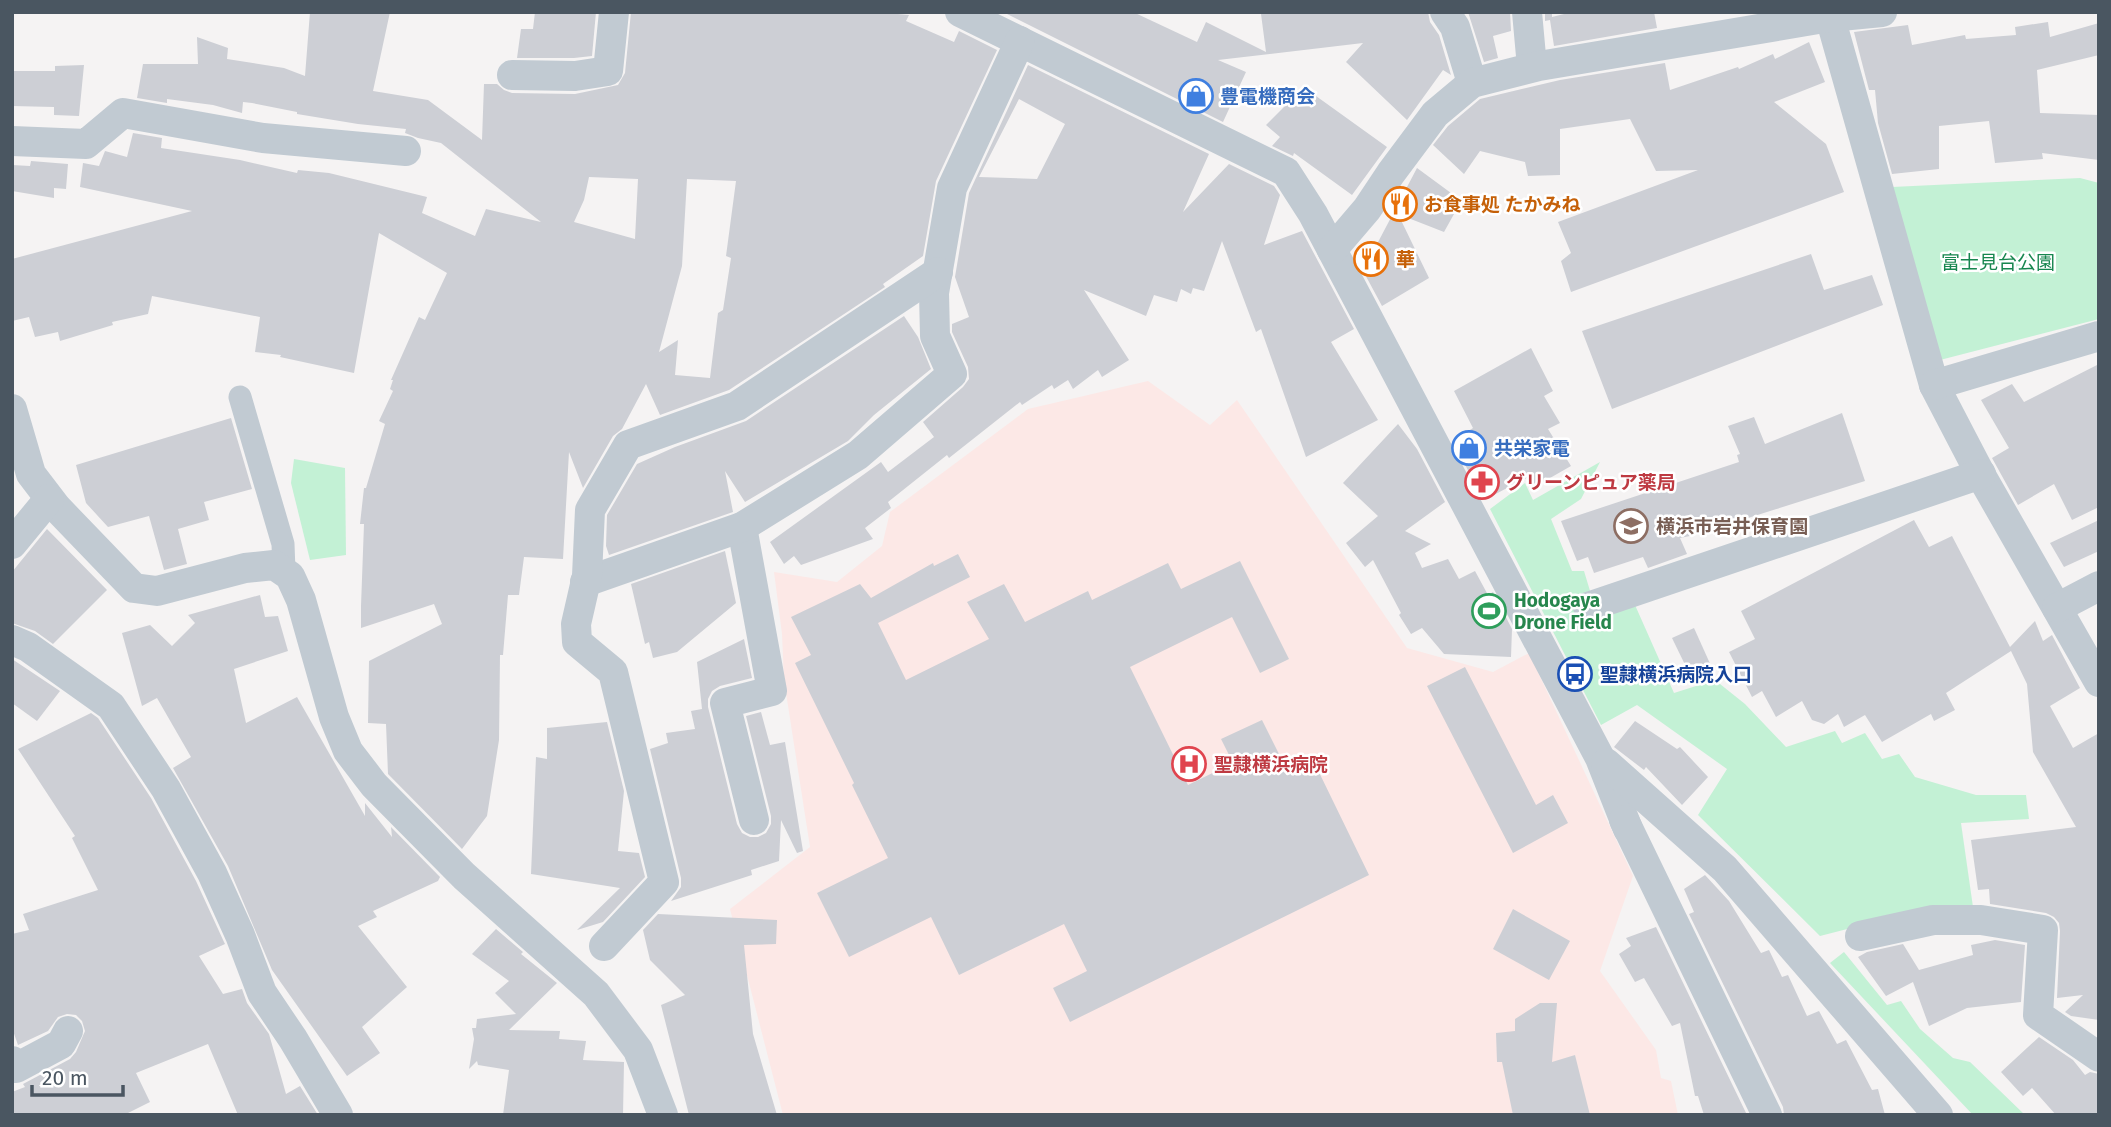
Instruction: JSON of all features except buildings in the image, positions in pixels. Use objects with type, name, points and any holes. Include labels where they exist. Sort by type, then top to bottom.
[{"type":"street","points":[[512,75],[575,76],[608,71],[614,12]]},
{"type":"street","points":[[960,12],[1286,172],[1313,214],[1600,758],[1626,824],[1767,1115]]},
{"type":"street","points":[[1445,12],[1455,27],[1472,83]]},
{"type":"street","points":[[1527,12],[1532,67]]},
{"type":"street","points":[[1332,250],[1367,209],[1435,114],[1472,83],[1532,67],[1830,17],[1882,12]]},
{"type":"street","points":[[1830,17],[1934,385],[1981,474],[2099,682]]},
{"type":"street","points":[[585,582],[742,527],[858,455],[952,374],[935,336],[934,293],[952,188],[1020,41]]},
{"type":"street","points":[[12,141],[86,144],[123,113],[263,138],[406,151]]},
{"type":"street","points":[[604,946],[664,882],[613,672],[577,642],[576,624],[585,582],[590,510],[628,445],[737,406],[937,272]]},
{"type":"street","points":[[1934,385],[2099,336]]},
{"type":"street","points":[[240,397],[283,544],[284,571]]},
{"type":"street","points":[[12,409],[31,474],[49,499],[134,587],[157,591],[245,568],[274,565],[290,576],[301,600],[334,717],[348,751],[374,785],[464,876],[596,994],[638,1050],[663,1115]]},
{"type":"street","points":[[1588,607],[1981,474]]},
{"type":"street","points":[[12,544],[49,499]]},
{"type":"street","points":[[742,527],[772,691],[725,703],[754,820]]},
{"type":"street","points":[[2057,608],[2099,586]]},
{"type":"street","points":[[12,640],[28,648],[111,706],[166,789],[212,873],[240,935],[261,993],[293,1039],[338,1115]]},
{"type":"street","points":[[1600,758],[1725,869],[1809,954],[1938,1115]]},
{"type":"street","points":[[1860,936],[1933,920],[1981,920],[2043,930],[2038,1014],[2099,1057]]},
{"type":"street","points":[[12,1061],[16,1068],[61,1044],[68,1031]]},
{"type":"shaded area","name":"聖隷横浜病院","points":[[1148,381],[1210,425],[1237,400],[1407,648],[1493,672],[1529,653],[1633,876],[1600,971],[1656,1050],[1661,1078],[1671,1081],[1678,1115],[783,1115],[730,909],[810,847],[784,680],[782,634],[774,572],[837,582],[882,546],[890,512],[1028,409]]},
{"type":"green space","name":"富士見台公園","points":[[2080,178],[2099,183],[2099,319],[1940,360],[1892,187]]},
{"type":"green space","points":[[294,459],[345,468],[346,555],[310,560],[291,483]]},
{"type":"green space","points":[[1600,462],[1581,499],[1551,519],[1572,571],[1584,571],[1597,614],[1635,605],[1674,693],[1715,680],[1745,704],[1786,747],[1835,731],[1842,743],[1865,733],[1882,759],[1899,754],[1915,777],[1976,795],[2026,795],[2029,819],[1961,823],[1973,907],[1925,909],[1820,936],[1698,815],[1727,769],[1637,705],[1601,725],[1490,509],[1525,483],[1533,500]]},
{"type":"green space","points":[[1844,952],[1887,1005],[1901,1001],[1920,1029],[1953,1058],[1970,1062],[2025,1115],[1973,1115],[1830,963]]},
{"type":"place","name":"豊電機商会","points":[[1196,96]]},
{"type":"place","name":"お食事処 たかみね","points":[[1400,204]]},
{"type":"place","name":"華","points":[[1371,259]]},
{"type":"place","name":"共栄家電","points":[[1469,448]]},
{"type":"place","name":"グリーンピュア薬局","points":[[1482,482]]},
{"type":"place","name":"横浜市岩井保育園","points":[[1631,526]]},
{"type":"place","name":"Hodogaya Drone Field","points":[[1489,611]]},
{"type":"place","name":"聖隷横浜病院入口","points":[[1575,674]]},
{"type":"place","name":"聖隷横浜病院","points":[[1189,764]]}]
